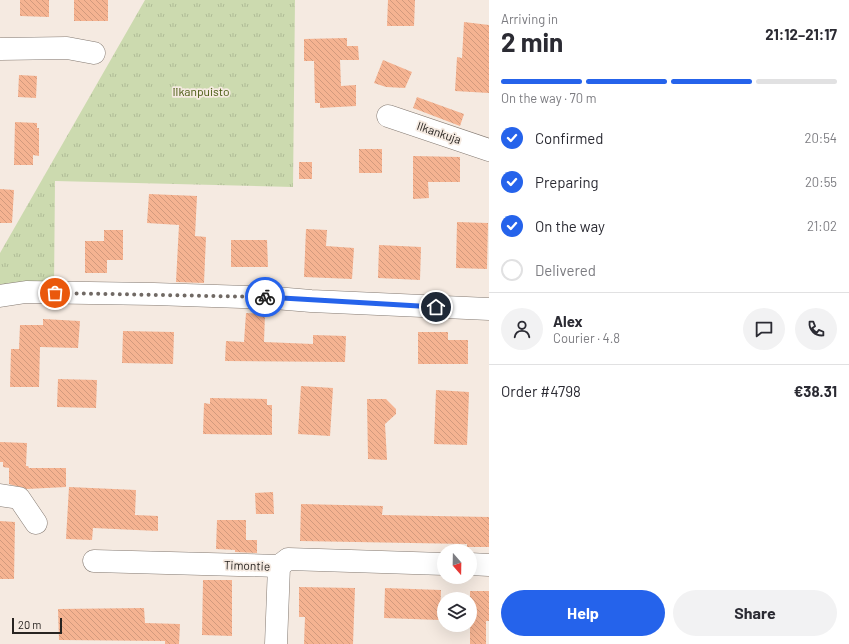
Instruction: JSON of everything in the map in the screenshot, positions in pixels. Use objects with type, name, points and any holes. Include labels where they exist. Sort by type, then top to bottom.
[{"type":"street","points":[[0,49],[67,42],[94,53]]},
{"type":"street","name":"Ilkankuja","points":[[388,116],[489,150]]},
{"type":"street","points":[[0,296],[26,292],[154,294],[275,298],[489,309]]},
{"type":"street","points":[[0,495],[18,498],[36,523]]},
{"type":"street","name":"Timontie","points":[[94,561],[279,566],[288,559],[437,564]]},
{"type":"street","points":[[477,564],[489,565]]},
{"type":"street","points":[[276,644],[279,566]]},
{"type":"green space","name":"Ilkanpuisto","points":[[145,0],[295,0],[293,187],[55,181],[54,288],[0,291],[0,253]]},
{"type":"building","points":[[20,0],[49,0],[49,17],[20,16]]},
{"type":"building","points":[[74,0],[108,0],[108,21],[74,21]]},
{"type":"building","points":[[388,0],[415,0],[414,26],[387,26]]},
{"type":"building","points":[[464,22],[489,25],[489,93],[455,91],[457,57],[462,58]]},
{"type":"building","points":[[347,38],[347,46],[358,46],[359,60],[340,60],[341,86],[356,85],[356,106],[320,108],[320,103],[315,103],[314,61],[304,61],[304,39]]},
{"type":"building","points":[[383,60],[412,72],[405,88],[386,87],[374,83]]},
{"type":"building","points":[[19,75],[37,76],[36,98],[18,97]]},
{"type":"building","points":[[417,97],[464,114],[460,126],[413,108]]},
{"type":"building","points":[[15,122],[37,123],[37,128],[39,128],[39,156],[33,155],[33,165],[14,165]]},
{"type":"building","points":[[359,149],[382,149],[382,173],[359,173]]},
{"type":"building","points":[[413,156],[460,157],[460,182],[428,182],[429,198],[413,199]]},
{"type":"building","points":[[299,162],[312,162],[312,179],[299,179]]},
{"type":"building","points":[[0,189],[14,190],[12,223],[0,223]]},
{"type":"building","points":[[149,194],[197,196],[195,236],[206,237],[204,283],[176,282],[179,225],[147,223]]},
{"type":"building","points":[[457,222],[488,223],[487,269],[456,268]]},
{"type":"building","points":[[306,229],[327,230],[326,246],[354,248],[352,279],[304,277]]},
{"type":"building","points":[[104,230],[123,230],[123,260],[107,260],[107,273],[85,273],[85,241],[104,241]]},
{"type":"building","points":[[231,240],[267,240],[268,267],[231,267]]},
{"type":"building","points":[[379,245],[421,247],[420,280],[378,278]]},
{"type":"building","points":[[246,313],[265,314],[264,342],[313,344],[313,335],[346,336],[345,362],[225,361],[226,341],[244,342]]},
{"type":"building","points":[[43,319],[80,321],[78,348],[40,347],[39,387],[10,387],[11,349],[19,349],[20,325],[43,325]]},
{"type":"building","points":[[123,331],[174,332],[173,364],[122,363]]},
{"type":"building","points":[[418,332],[448,332],[448,340],[468,340],[468,364],[418,364]]},
{"type":"building","points":[[58,379],[97,380],[96,408],[57,407]]},
{"type":"building","points":[[301,386],[333,388],[330,436],[298,434]]},
{"type":"building","points":[[436,390],[469,392],[467,445],[434,444]]},
{"type":"building","points":[[210,398],[267,399],[267,405],[272,405],[272,435],[203,434],[204,403],[210,404]]},
{"type":"building","points":[[367,399],[386,399],[396,409],[396,414],[385,424],[387,460],[368,459]]},
{"type":"building","points":[[0,442],[27,443],[26,466],[29,468],[66,468],[66,487],[27,489],[9,484],[9,468],[3,467],[3,462],[0,462]]},
{"type":"building","points":[[69,487],[136,490],[135,515],[158,516],[158,531],[93,528],[92,540],[66,539]]},
{"type":"building","points":[[273,492],[274,514],[256,514],[255,493]]},
{"type":"building","points":[[301,504],[383,506],[382,515],[489,517],[489,547],[477,547],[477,544],[300,541]]},
{"type":"building","points":[[217,520],[246,520],[246,540],[257,540],[257,553],[216,549]]},
{"type":"building","points":[[0,521],[15,522],[14,579],[0,579]]},
{"type":"building","points":[[203,580],[232,580],[232,636],[202,635]]},
{"type":"building","points":[[299,587],[355,588],[353,644],[304,644],[305,617],[299,617]]},
{"type":"building","points":[[385,588],[441,590],[441,592],[437,592],[437,620],[384,618]]},
{"type":"building","points":[[489,591],[489,621],[486,621],[486,644],[470,644],[470,632],[477,632],[477,592],[470,592]]},
{"type":"building","points":[[144,608],[145,623],[180,624],[179,644],[165,644],[165,641],[59,640],[58,609]]},
{"type":"way so far","points":[[55,293],[265,297]]},
{"type":"route","points":[[265,297],[311,301],[378,303],[436,307]]}]
